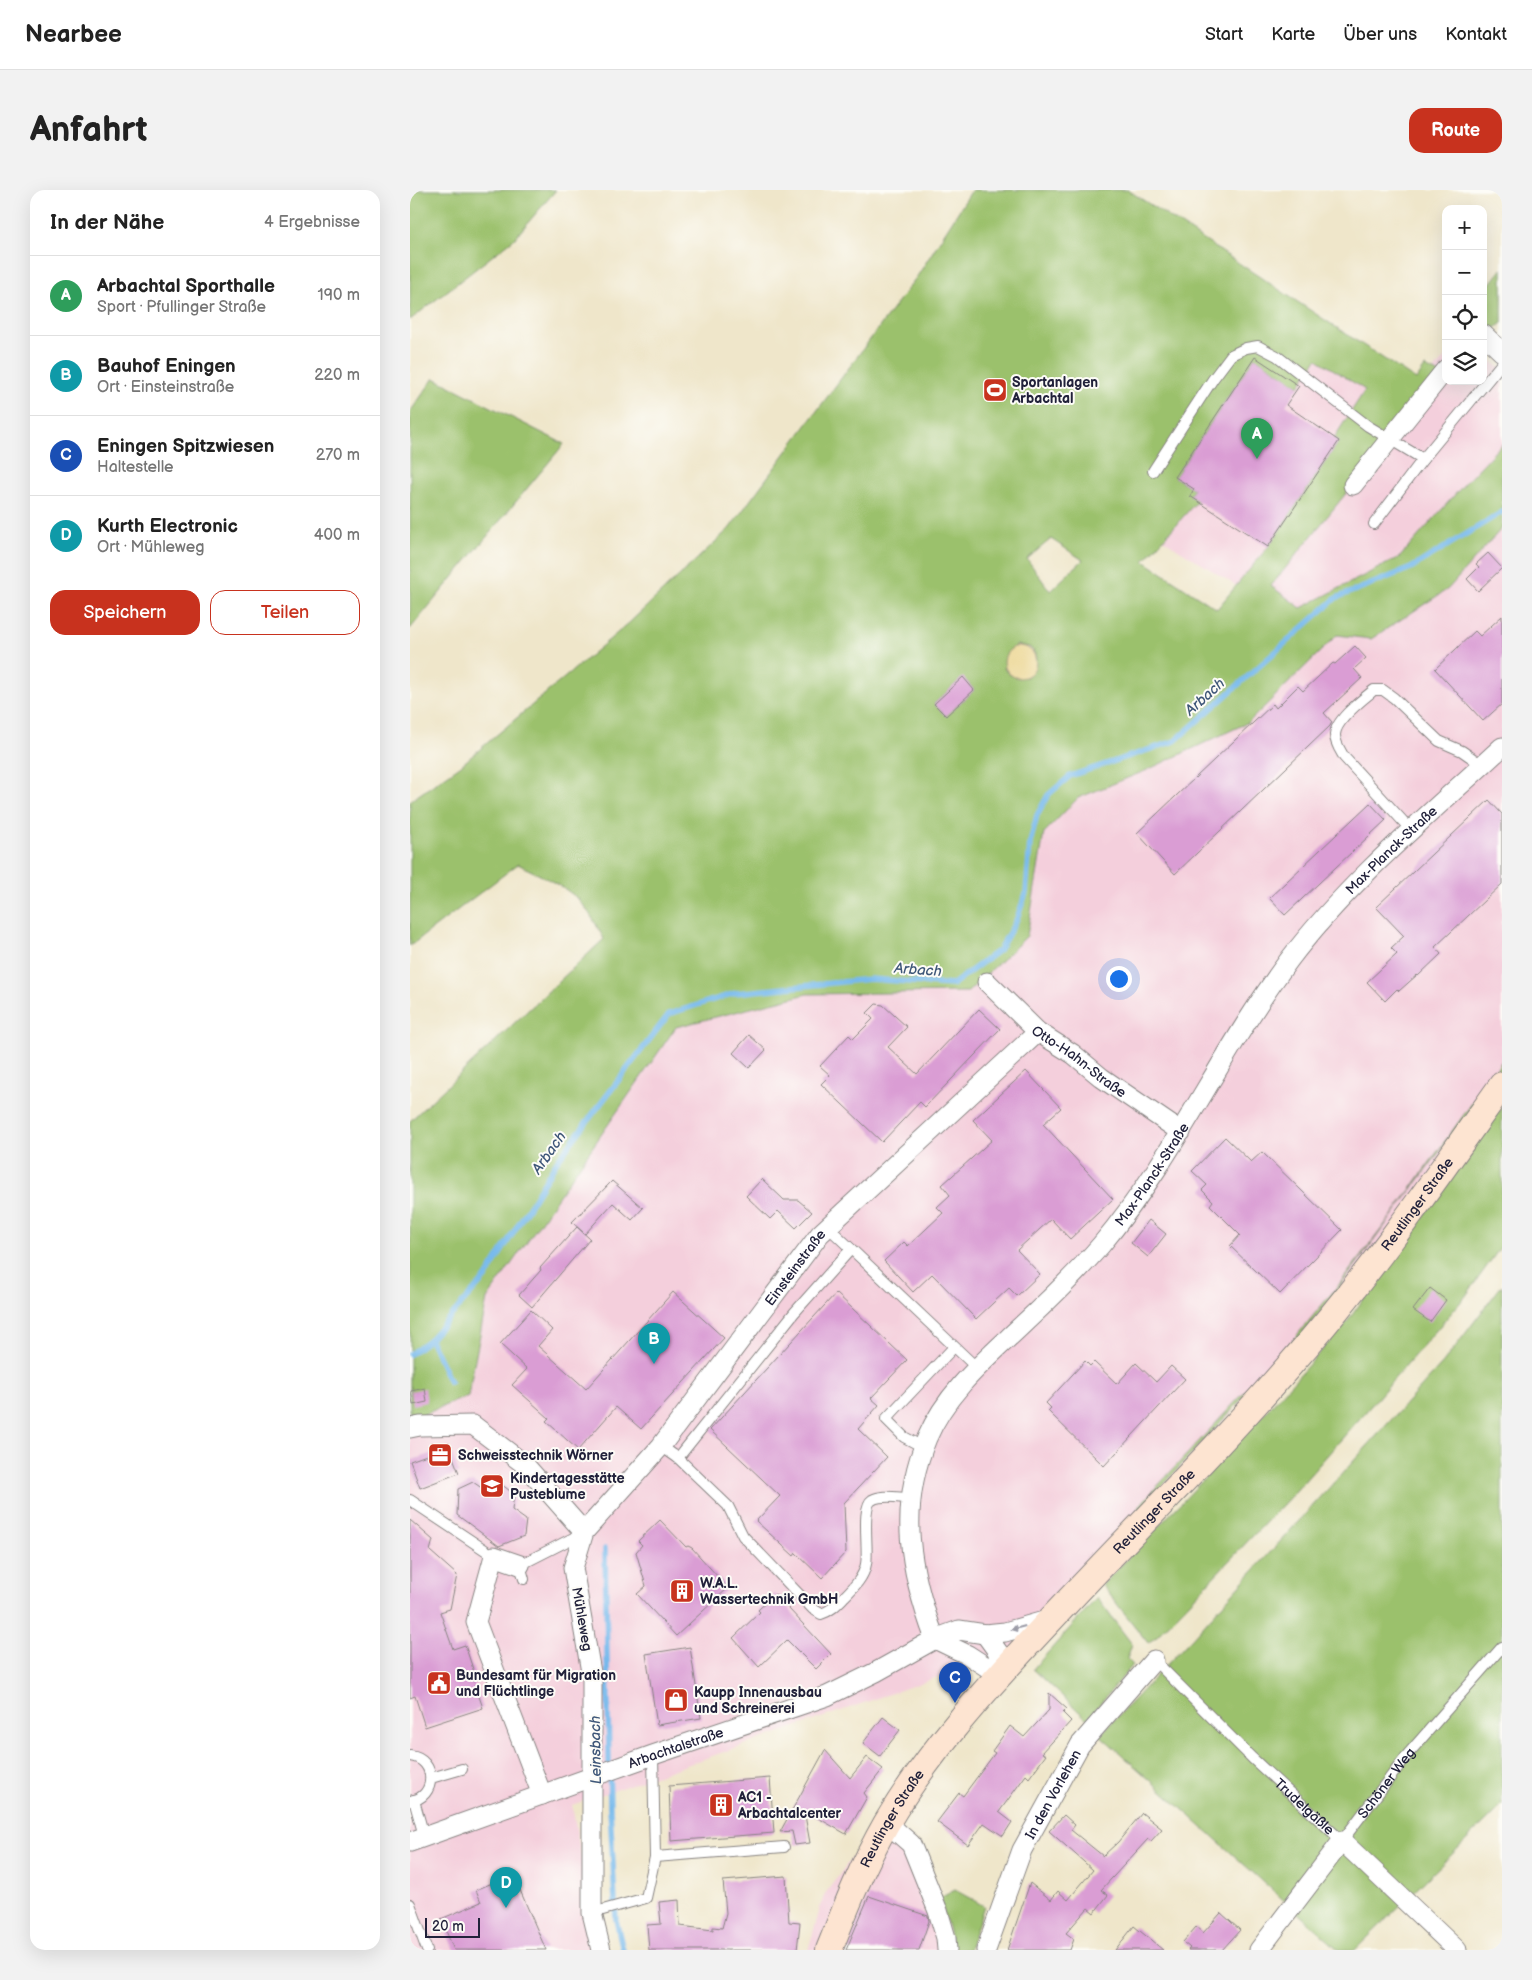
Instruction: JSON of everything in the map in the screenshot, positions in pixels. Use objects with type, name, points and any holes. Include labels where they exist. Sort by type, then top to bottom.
[{"type":"main road","name":"Reutlinger Straße","points":[[829,1950],[853,1890],[887,1823],[963,1716],[999,1675],[1295,1360],[1377,1259],[1502,1085]]},
{"type":"street","points":[[1487,338],[1502,352]]},
{"type":"street","points":[[1353,485],[1442,374]]},
{"type":"street","name":"Max-Planck-Straße","points":[[935,1639],[918,1583],[908,1527],[910,1498],[917,1466],[940,1411],[955,1391],[977,1368],[1054,1296],[1101,1245],[1140,1195],[1263,998],[1289,961],[1355,886],[1412,830],[1502,747]]},
{"type":"street","name":"Otto-Hahn-Straße","points":[[987,982],[1038,1032],[1073,1054],[1102,1078],[1181,1132]]},
{"type":"street","name":"Einsteinstraße","points":[[584,1532],[661,1446],[820,1234],[1038,1032]]},
{"type":"street","points":[[410,1428],[473,1425],[524,1464],[584,1532]]},
{"type":"street","name":"Mühleweg","points":[[584,1532],[573,1568],[592,1678],[597,1911],[601,1950]]},
{"type":"street","points":[[522,1572],[494,1556],[476,1622],[542,1794]]},
{"type":"street","name":"Arbachtalstraße","points":[[417,1839],[827,1696],[876,1672],[935,1639],[959,1630],[985,1634],[1005,1632],[1051,1620]]},
{"type":"street","points":[[985,1634],[998,1652],[999,1675]]},
{"type":"street","points":[[935,1639],[999,1675]]},
{"type":"street","name":"In den Vorlehen","points":[[986,1950],[1022,1850],[1080,1744],[1154,1660]]},
{"type":"street","points":[[887,1823],[911,1844],[938,1911],[946,1938],[947,1950]]},
{"type":"street","name":"Schöner Weg","points":[[1259,1950],[1342,1841]]},
{"type":"street","name":"Trudelgäßle","points":[[1342,1841],[1457,1950]]},
{"type":"lane","points":[[1153,471],[1213,379],[1231,355],[1246,348],[1258,346],[1277,356],[1368,426],[1423,459]]},
{"type":"lane","points":[[1374,524],[1423,459],[1502,363]]},
{"type":"lane","points":[[1412,830],[1344,757],[1337,744],[1335,734],[1340,723],[1357,704],[1374,690],[1383,690],[1439,741],[1462,751],[1482,765]]},
{"type":"lane","points":[[828,1226],[977,1368]]},
{"type":"lane","points":[[678,1458],[794,1313],[851,1248]]},
{"type":"lane","points":[[924,1448],[904,1437],[886,1420],[954,1347]]},
{"type":"lane","points":[[661,1446],[678,1458],[728,1506],[743,1536],[813,1609],[821,1614],[829,1611],[857,1583],[866,1566],[868,1552],[866,1509],[870,1501],[880,1497],[910,1498]]},
{"type":"lane","points":[[410,1500],[494,1556]]},
{"type":"lane","points":[[522,1572],[584,1532]]},
{"type":"lane","name":"Schöner Weg","points":[[1342,1841],[1408,1754],[1502,1647]]},
{"type":"lane","name":"Trudelgäßle","points":[[1154,1660],[1252,1758],[1342,1841]]},
{"type":"lane","points":[[597,1911],[646,1898],[654,1857],[654,1755]]},
{"type":"lane","points":[[410,1756],[421,1759],[426,1764],[431,1778],[427,1792],[412,1800],[417,1839]]},
{"type":"lane","points":[[431,1778],[462,1769]]},
{"type":"lane","points":[[654,1857],[784,1847]]},
{"type":"lane","points":[[410,1904],[427,1950]]},
{"type":"shaded area","points":[[1241,285],[1416,391],[1442,361],[1442,385],[1487,385],[1487,359],[1502,369],[1502,1079],[1368,1266],[1009,1652],[572,1805],[598,1950],[410,1950],[410,1420],[468,1396],[487,1299],[676,1026],[807,994],[1044,809],[1300,626],[1088,492]]},
{"type":"shaded area","points":[[887,1811],[921,1881],[940,1950],[808,1950],[824,1895]]},
{"type":"green space","points":[[410,190],[556,190],[514,239],[410,320]]},
{"type":"green space","points":[[972,190],[1128,190],[1416,380],[1425,367],[1442,375],[1271,586],[1301,608],[1400,557],[1502,444],[1502,528],[1448,589],[1371,639],[1337,635],[1249,722],[1145,771],[1078,798],[1044,833],[1027,936],[968,992],[807,994],[676,1027],[487,1299],[468,1396],[410,1420],[410,1121],[604,939],[579,900],[550,880],[518,864],[410,946],[410,801],[460,766],[629,623],[729,529],[918,275]],"holes":[[[1255,357],[1299,386],[1317,359],[1365,390],[1334,438],[1339,441],[1268,547],[1217,609],[1144,561],[1198,500],[1190,496],[1194,489],[1175,477]],[[1051,539],[1083,560],[1050,591],[1027,559]],[[1016,645],[1029,647],[1035,654],[1036,662],[1027,677],[1011,675],[1004,668]],[[963,678],[974,690],[946,716],[934,704]]]},
{"type":"green space","points":[[1502,268],[1502,323],[1487,334],[1487,295],[1487,287]]},
{"type":"green space","points":[[434,378],[564,444],[410,629],[410,412]]},
{"type":"green space","points":[[1502,1061],[1502,1067],[1315,1320],[1139,1511],[1138,1507],[1293,1340],[1341,1282],[1393,1214]]},
{"type":"green space","points":[[1502,1107],[1502,1245],[1465,1297],[1294,1493],[1156,1637],[1148,1643],[1102,1585],[1208,1475],[1344,1326]]},
{"type":"green space","points":[[1502,1285],[1502,1805],[1355,1950],[1339,1950],[1100,1735],[1193,1637],[1443,1363]]},
{"type":"green space","points":[[1097,1598],[1132,1644],[1127,1659],[1133,1665],[1087,1719],[1033,1669]]},
{"type":"green space","points":[[955,1890],[984,1906],[969,1950],[954,1950],[940,1898]]},
{"type":"sand","points":[[1020,646],[1032,650],[1036,662],[1032,674],[1020,678],[1008,674],[1004,662],[1008,650]]},
{"type":"building","points":[[1255,357],[1299,386],[1286,405],[1339,441],[1268,547],[1190,496],[1194,489],[1175,477]]},
{"type":"building","points":[[1488,553],[1502,568],[1478,591],[1467,579],[1479,567],[1476,564]]},
{"type":"building","points":[[1502,616],[1502,704],[1483,721],[1435,669],[1475,631],[1480,636]]},
{"type":"building","points":[[1355,646],[1366,658],[1354,669],[1362,678],[1324,713],[1332,722],[1330,726],[1175,874],[1137,833],[1273,704],[1276,708],[1298,686],[1303,691],[1333,663],[1335,664]]},
{"type":"building","points":[[963,677],[974,690],[946,716],[934,704]]},
{"type":"building","points":[[1489,800],[1502,814],[1502,884],[1435,947],[1441,954],[1418,976],[1399,991],[1397,989],[1385,1001],[1367,982],[1397,954],[1391,948],[1404,936],[1376,907]]},
{"type":"building","points":[[1370,803],[1386,820],[1285,915],[1269,898]]},
{"type":"building","points":[[876,1004],[883,1005],[907,1027],[888,1047],[917,1074],[979,1009],[1000,1029],[925,1107],[920,1102],[882,1142],[821,1084],[830,1075],[820,1066],[849,1035],[853,1039],[873,1019],[867,1013]]},
{"type":"building","points":[[749,1035],[766,1050],[749,1068],[733,1053]]},
{"type":"building","points":[[1026,1071],[1061,1108],[1043,1124],[1113,1199],[1070,1239],[1051,1219],[1017,1250],[1040,1274],[1017,1296],[1009,1288],[976,1319],[932,1274],[913,1292],[884,1261],[904,1242],[908,1246],[943,1213],[937,1207],[950,1195],[942,1185],[992,1140],[973,1120]]},
{"type":"building","points":[[1225,1137],[1251,1162],[1262,1152],[1342,1230],[1280,1294],[1230,1246],[1240,1235],[1210,1205],[1213,1201],[1202,1190],[1207,1185],[1192,1171]]},
{"type":"building","points":[[762,1179],[784,1200],[798,1200],[812,1212],[796,1228],[778,1211],[770,1219],[746,1196]]},
{"type":"building","points":[[612,1181],[643,1208],[632,1220],[613,1203],[585,1234],[572,1222]]},
{"type":"building","points":[[1149,1220],[1166,1234],[1148,1257],[1131,1243]]},
{"type":"building","points":[[577,1227],[590,1239],[532,1307],[519,1295],[541,1270],[540,1268]]},
{"type":"building","points":[[1430,1288],[1446,1300],[1430,1322],[1413,1310]]},
{"type":"building","points":[[673,1292],[724,1338],[641,1429],[616,1407],[578,1450],[546,1421],[549,1418],[512,1385],[527,1369],[500,1344],[531,1310],[552,1330],[538,1346],[586,1389]]},
{"type":"building","points":[[836,1293],[907,1360],[871,1398],[879,1405],[858,1429],[887,1457],[844,1503],[846,1552],[822,1578],[796,1553],[794,1556],[756,1521],[780,1496],[710,1430]]},
{"type":"building","points":[[1085,1361],[1090,1366],[1094,1362],[1117,1384],[1136,1363],[1156,1382],[1171,1366],[1185,1379],[1104,1466],[1048,1411],[1051,1408],[1046,1403]]},
{"type":"building","points":[[425,1388],[427,1402],[413,1405],[411,1391]]},
{"type":"building","points":[[449,1447],[459,1473],[420,1488],[410,1461]]},
{"type":"building","name":"Kindertagesstätte Pusteblume","points":[[473,1482],[486,1491],[501,1484],[514,1494],[512,1510],[526,1520],[524,1536],[499,1546],[457,1515],[458,1489]]},
{"type":"building","points":[[410,1520],[433,1540],[430,1551],[457,1575],[450,1609],[440,1612],[453,1649],[465,1645],[475,1675],[472,1676],[483,1708],[425,1727],[415,1696],[410,1698]]},
{"type":"building","name":"W.A.L. Wassertechnik GmbH","points":[[660,1520],[686,1547],[692,1548],[728,1588],[676,1636],[637,1594],[646,1586],[636,1552],[642,1545],[638,1541]]},
{"type":"building","points":[[775,1594],[831,1654],[816,1669],[787,1640],[759,1667],[733,1638],[760,1612],[758,1610]]},
{"type":"building","points":[[690,1647],[701,1718],[657,1725],[646,1654]]},
{"type":"building","points":[[1049,1693],[1067,1709],[1063,1713],[1071,1721],[1042,1753],[1046,1755],[1029,1778],[1026,1775],[999,1812],[1012,1822],[1003,1836],[984,1823],[968,1845],[937,1822],[959,1793],[963,1796],[995,1753],[992,1751],[1010,1726],[1024,1737],[1049,1710]]},
{"type":"building","points":[[883,1717],[900,1730],[880,1756],[863,1743]]},
{"type":"building","points":[[825,1750],[850,1778],[867,1757],[883,1769],[864,1793],[867,1797],[846,1834],[804,1810],[810,1843],[795,1845],[792,1831],[780,1832]]},
{"type":"building","name":"AC1 - Arbachtalcenter","points":[[770,1778],[774,1833],[671,1841],[669,1786]]},
{"type":"building","points":[[1142,1813],[1162,1829],[1151,1841],[1148,1839],[1101,1890],[1108,1895],[1094,1913],[1088,1908],[1066,1933],[1074,1939],[1070,1950],[1007,1950],[1030,1883],[1051,1900],[1058,1891],[1068,1900],[1093,1870],[1049,1831],[1064,1815],[1075,1825],[1071,1830],[1103,1856],[1118,1842]]},
{"type":"building","points":[[513,1874],[546,1950],[454,1950],[441,1919],[481,1902],[476,1890]]},
{"type":"building","points":[[786,1876],[789,1922],[800,1923],[797,1950],[649,1950],[647,1925],[661,1924],[659,1902],[679,1900],[680,1926],[713,1930],[713,1927],[722,1928],[726,1913],[723,1881]]},
{"type":"building","points":[[869,1896],[928,1916],[929,1921],[919,1950],[846,1950]]},
{"type":"building","points":[[1221,1913],[1240,1930],[1222,1950],[1188,1950],[1190,1948],[1183,1942],[1196,1927],[1203,1933]]},
{"type":"building","points":[[1134,1926],[1163,1950],[1115,1950]]},
{"type":"waterway","name":"Arbach","points":[[410,1354],[430,1339],[486,1277],[557,1161],[669,1014],[735,993],[870,979],[952,985],[999,950],[1016,921],[1026,893],[1030,843],[1037,815],[1048,795],[1070,776],[1175,741],[1336,598],[1411,568],[1502,512]]},
{"type":"waterway","name":"Leinsbach","points":[[430,1339],[450,1382]]},
{"type":"waterway","name":"Leinsbach","points":[[605,1549],[610,1808],[616,1920],[623,1950]]},
{"type":"place","name":"Sportanlagen Arbachtal","points":[[995,390]]},
{"type":"place","name":"Arbachtal Sporthalle","points":[[1257,459]]},
{"type":"place","name":"Bauhof Eningen","points":[[654,1364]]},
{"type":"place","name":"Schweisstechnik Wörner","points":[[440,1455]]},
{"type":"place","name":"Kindertagesstätte Pusteblume","points":[[492,1486]]},
{"type":"place","name":"W.A.L. Wassertechnik GmbH","points":[[682,1591]]},
{"type":"place","name":"Bundesamt für Migration und Flüchtlinge","points":[[439,1683]]},
{"type":"place","name":"Kaupp Innenausbau und Schreinerei","points":[[676,1700]]},
{"type":"place","name":"Eningen Spitzwiesen","points":[[955,1703]]},
{"type":"place","name":"AC1 - Arbachtalcenter","points":[[721,1805]]},
{"type":"place","name":"Kurth Electronic","points":[[506,1908]]}]
